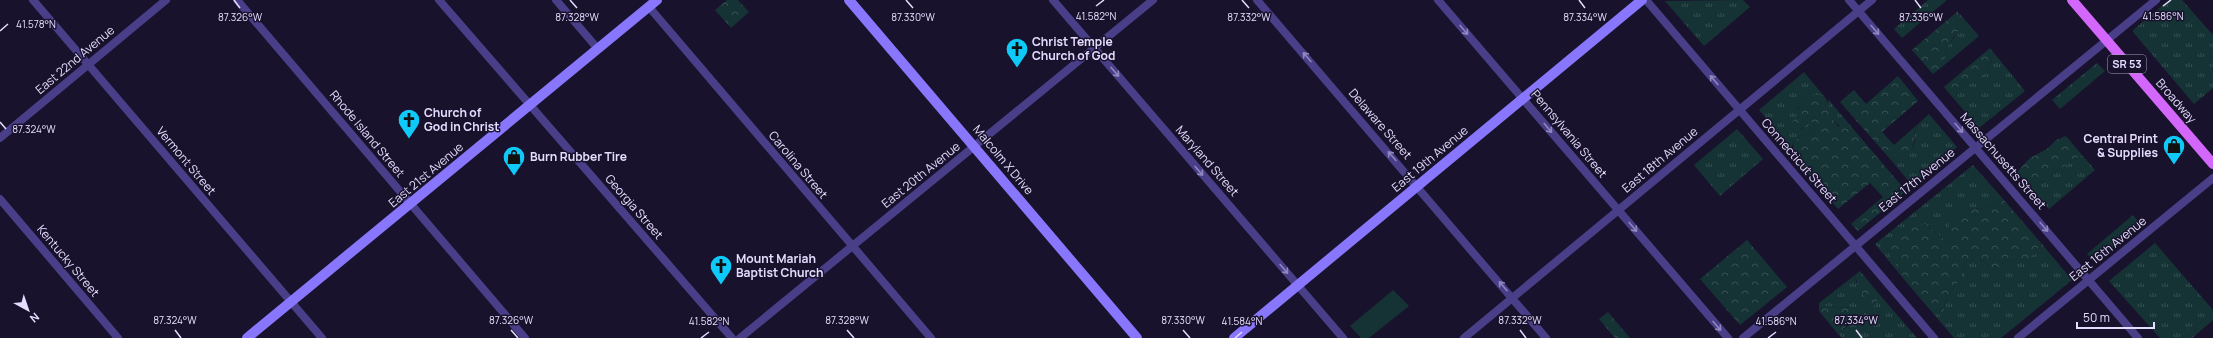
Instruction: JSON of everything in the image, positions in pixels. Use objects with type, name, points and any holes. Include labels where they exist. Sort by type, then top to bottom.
[{"type":"main road","name":"Broadway","points":[[2072,0],[2213,164]]},
{"type":"street","name":"Vermont Street","points":[[33,0],[322,338]]},
{"type":"street","name":"East 22nd Avenue","points":[[0,138],[166,0]]},
{"type":"street","name":"Rhode Island Street","points":[[236,0],[525,338]]},
{"type":"street","name":"Georgia Street","points":[[439,0],[732,338]]},
{"type":"street","points":[[556,0],[598,49]]},
{"type":"street","name":"East 21st Avenue","points":[[247,338],[657,0]]},
{"type":"street","name":"Malcolm X Drive","points":[[849,0],[1137,338]]},
{"type":"street","name":"Maryland Street","points":[[1053,0],[1343,338]]},
{"type":"street","name":"East 20th Avenue","points":[[740,338],[1153,0]]},
{"type":"street","name":"Delaware Street","points":[[1257,0],[1418,186],[1546,338]]},
{"type":"street","name":"Pennsylvania Street","points":[[1438,0],[1728,338]]},
{"type":"street","name":"East 19th Avenue","points":[[1234,338],[1642,0]]},
{"type":"street","name":"Connecticut Street","points":[[1646,0],[1934,338]]},
{"type":"street","name":"Massachusetts Street","points":[[1849,0],[2138,338]]},
{"type":"street","name":"East 18th Avenue","points":[[1464,338],[1872,0]]},
{"type":"street","name":"East 17th Avenue","points":[[1743,338],[2156,0]]},
{"type":"street","name":"Carolina Street","points":[[649,7],[931,338]]},
{"type":"street","name":"East 16th Avenue","points":[[2018,338],[2213,178]]},
{"type":"street","name":"Kentucky Street","points":[[0,199],[118,338]]},
{"type":"green space","points":[[727,0],[738,0],[749,12],[731,28],[715,10]]},
{"type":"green space","points":[[1743,0],[1750,7],[1704,46],[1665,1]]},
{"type":"green space","points":[[1928,0],[1947,0],[1902,38],[1894,29]]},
{"type":"green space","points":[[2169,0],[2182,0],[2213,35],[2213,88],[2194,104],[2133,32],[2133,30]]},
{"type":"green space","points":[[1958,11],[1959,29],[1947,47],[1945,56],[1948,62],[1933,74],[1912,50]]},
{"type":"green space","points":[[1959,13],[1979,36],[1948,62],[1945,56],[1947,47],[1955,36]]},
{"type":"green space","points":[[1990,48],[1994,53],[1988,70],[1977,82],[1962,85],[1954,99],[1944,87]]},
{"type":"green space","points":[[1994,53],[2025,91],[1979,128],[1954,99],[1962,85],[1977,82],[1988,70]]},
{"type":"green space","points":[[2097,63],[2105,71],[2060,109],[2052,100]]},
{"type":"green space","points":[[1804,72],[1823,95],[1809,95],[1802,98],[1798,104],[1801,130],[1807,123],[1813,122],[1815,128],[1794,141],[1791,149],[1759,110]]},
{"type":"green space","points":[[1898,76],[1918,101],[1882,132],[1894,145],[1918,124],[1914,133],[1914,143],[1909,153],[1902,156],[1893,155],[1890,159],[1840,102],[1854,90],[1866,104]]},
{"type":"green space","points":[[1809,95],[1823,95],[1828,102],[1831,115],[1838,126],[1843,125],[1855,131],[1906,191],[1858,231],[1851,224],[1883,197],[1870,183],[1838,209],[1792,155],[1794,141],[1815,128],[1813,122],[1794,132],[1789,129],[1799,110],[1798,104],[1802,98]]},
{"type":"green space","points":[[1828,99],[1855,131],[1835,122],[1829,109]]},
{"type":"green space","points":[[1929,114],[1957,147],[1912,185],[1890,159],[1893,155],[1907,153],[1913,148],[1915,139],[1914,134],[1918,124]]},
{"type":"green space","points":[[1737,129],[1763,159],[1720,196],[1694,165]]},
{"type":"green space","points":[[2066,136],[2082,155],[2053,173],[2048,181],[2036,182],[2028,185],[2017,172],[2030,158],[2047,149],[2056,140]]},
{"type":"green space","points":[[2082,155],[2095,170],[2049,209],[2028,185],[2036,182],[2048,181],[2053,173]]},
{"type":"green space","points":[[1973,165],[2004,200],[1984,208],[1965,210],[1949,225],[1956,241],[1948,242],[1925,224],[1884,245],[1907,283],[1875,244]]},
{"type":"green space","points":[[2004,200],[2041,243],[2034,254],[2025,261],[2014,254],[1994,270],[1980,259],[1965,259],[1964,273],[1945,301],[1943,316],[1932,312],[1907,283],[1884,245],[1910,227],[1925,224],[1948,242],[1955,241],[1949,225],[1951,216],[1965,210],[1984,208]]},
{"type":"green space","points":[[2133,215],[2141,225],[2095,262],[2087,254]]},
{"type":"green space","points":[[1747,240],[1787,287],[1740,325],[1700,279]]},
{"type":"green space","points":[[2041,243],[2072,280],[2001,338],[1954,338],[1932,312],[1943,315],[1945,301],[1964,273],[1965,259],[1980,259],[1994,270],[2014,254],[2034,254]]},
{"type":"green space","points":[[2155,243],[2213,310],[2213,320],[2198,333],[2194,327],[2184,338],[2160,338],[2109,281]]},
{"type":"green space","points":[[1860,271],[1880,295],[1875,306],[1868,301],[1858,284],[1855,275]]},
{"type":"green space","points":[[1855,275],[1856,282],[1875,305],[1880,295],[1917,338],[1842,338],[1838,334],[1848,326],[1853,308],[1823,306],[1819,311],[1819,303]]},
{"type":"green space","points":[[1393,290],[1409,306],[1369,338],[1361,338],[1350,326]]},
{"type":"green space","points":[[1823,306],[1853,308],[1855,318],[1838,334],[1819,311]]},
{"type":"green space","points":[[1608,312],[1630,338],[1615,338],[1599,319]]},
{"type":"green space","points":[[2189,326],[2194,327],[2198,333],[2192,338],[2184,338]]},
{"type":"place","name":"Christ Temple Church of God","points":[[1017,68]]},
{"type":"place","name":"Church of God in Christ","points":[[409,140]]},
{"type":"place","name":"Central Print & Supplies","points":[[2174,166]]},
{"type":"place","name":"Burn Rubber Tire","points":[[514,176]]},
{"type":"place","name":"Mount Mariah Baptist Church","points":[[721,286]]}]
